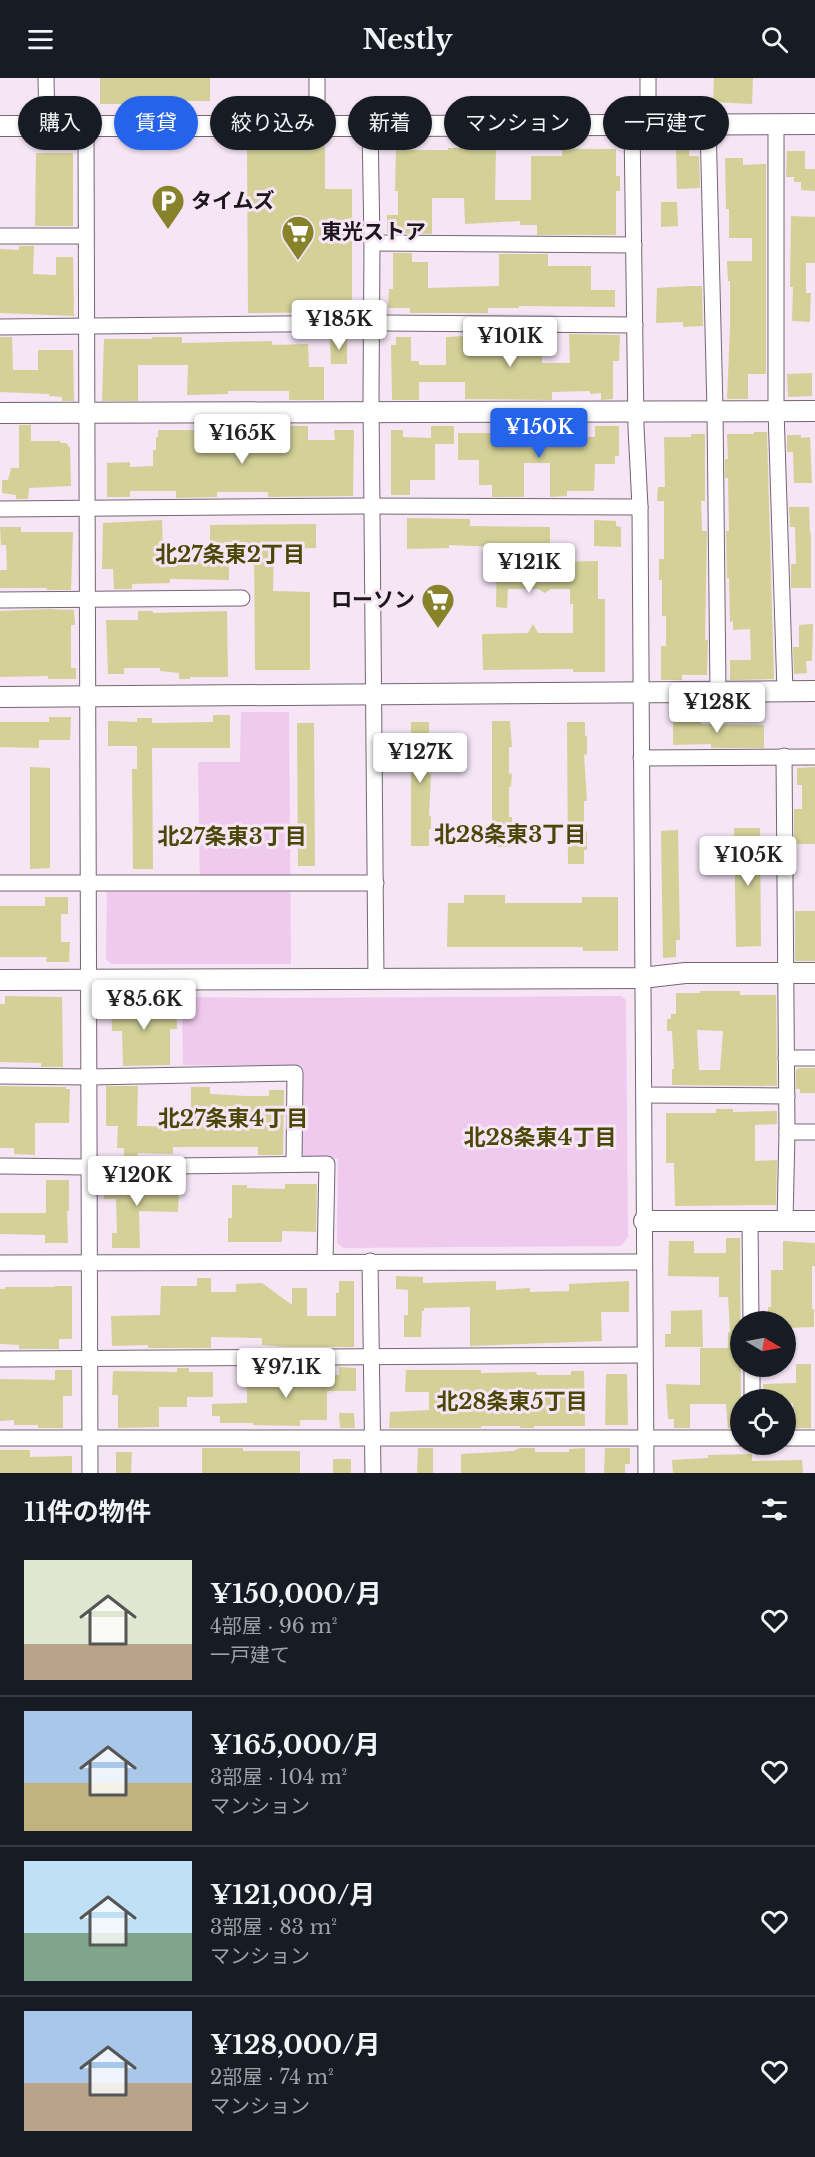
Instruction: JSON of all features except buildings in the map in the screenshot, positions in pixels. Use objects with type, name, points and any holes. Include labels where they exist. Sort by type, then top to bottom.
[{"type":"street","points":[[46,78],[46,96]]},
{"type":"street","points":[[317,78],[317,96]]},
{"type":"street","points":[[645,96],[648,78]]},
{"type":"street","points":[[729,123],[815,124]]},
{"type":"street","points":[[432,125],[603,124]]},
{"type":"street","points":[[776,124],[776,410],[785,692]]},
{"type":"street","points":[[0,126],[18,126]]},
{"type":"street","points":[[102,127],[210,126]]},
{"type":"street","points":[[86,150],[90,1473]]},
{"type":"street","points":[[370,150],[376,979]]},
{"type":"street","points":[[639,150],[634,245],[636,412],[640,507],[646,1473]]},
{"type":"street","points":[[709,150],[715,410],[718,692]]},
{"type":"street","points":[[0,236],[86,236]]},
{"type":"street","points":[[372,243],[634,245]]},
{"type":"street","points":[[0,327],[373,323],[635,325]]},
{"type":"street","points":[[0,413],[815,411]]},
{"type":"street","points":[[0,509],[373,506],[640,507]]},
{"type":"street","points":[[0,600],[242,598]]},
{"type":"street","points":[[0,697],[815,691]]},
{"type":"street","points":[[784,756],[787,1096],[785,1221]]},
{"type":"street","points":[[641,758],[815,756]]},
{"type":"street","points":[[0,883],[376,882]]},
{"type":"street","points":[[0,980],[642,978],[685,973],[815,973]]},
{"type":"street","points":[[786,1058],[815,1058]]},
{"type":"street","points":[[0,1076],[89,1077],[295,1073],[294,1163]]},
{"type":"street","points":[[645,1095],[787,1096]]},
{"type":"street","points":[[787,1132],[815,1132]]},
{"type":"street","points":[[0,1166],[327,1164],[325,1262]]},
{"type":"street","points":[[644,1221],[815,1221]]},
{"type":"street","points":[[750,1221],[751,1311]]},
{"type":"street","points":[[370,1261],[373,1473]]},
{"type":"street","points":[[0,1263],[644,1262]]},
{"type":"street","points":[[0,1359],[644,1355]]},
{"type":"street","points":[[0,1438],[730,1438]]},
{"type":"street","points":[[796,1438],[815,1438]]},
{"type":"shaded area","points":[[241,712],[289,712],[291,964],[111,964],[106,959],[107,892],[200,892],[198,762],[240,762]]},
{"type":"shaded area","points":[[621,996],[626,1000],[628,1237],[621,1246],[343,1248],[337,1243],[338,1159],[307,1160],[301,1153],[302,1066],[183,1065],[182,997]]},
{"type":"place","name":"タイムズ","points":[[168,230]]},
{"type":"place","name":"東光ストア","points":[[298,261]]},
{"type":"place","name":"ローソン","points":[[438,629]]},
{"type":"district","name":"北27条東2丁目","points":[[230,554]]},
{"type":"district","name":"北28条東3丁目","points":[[510,834]]},
{"type":"district","name":"北27条東3丁目","points":[[232,836]]},
{"type":"district","name":"北27条東4丁目","points":[[233,1118]]},
{"type":"district","name":"北28条東4丁目","points":[[540,1137]]},
{"type":"district","name":"北28条東5丁目","points":[[512,1401]]}]
